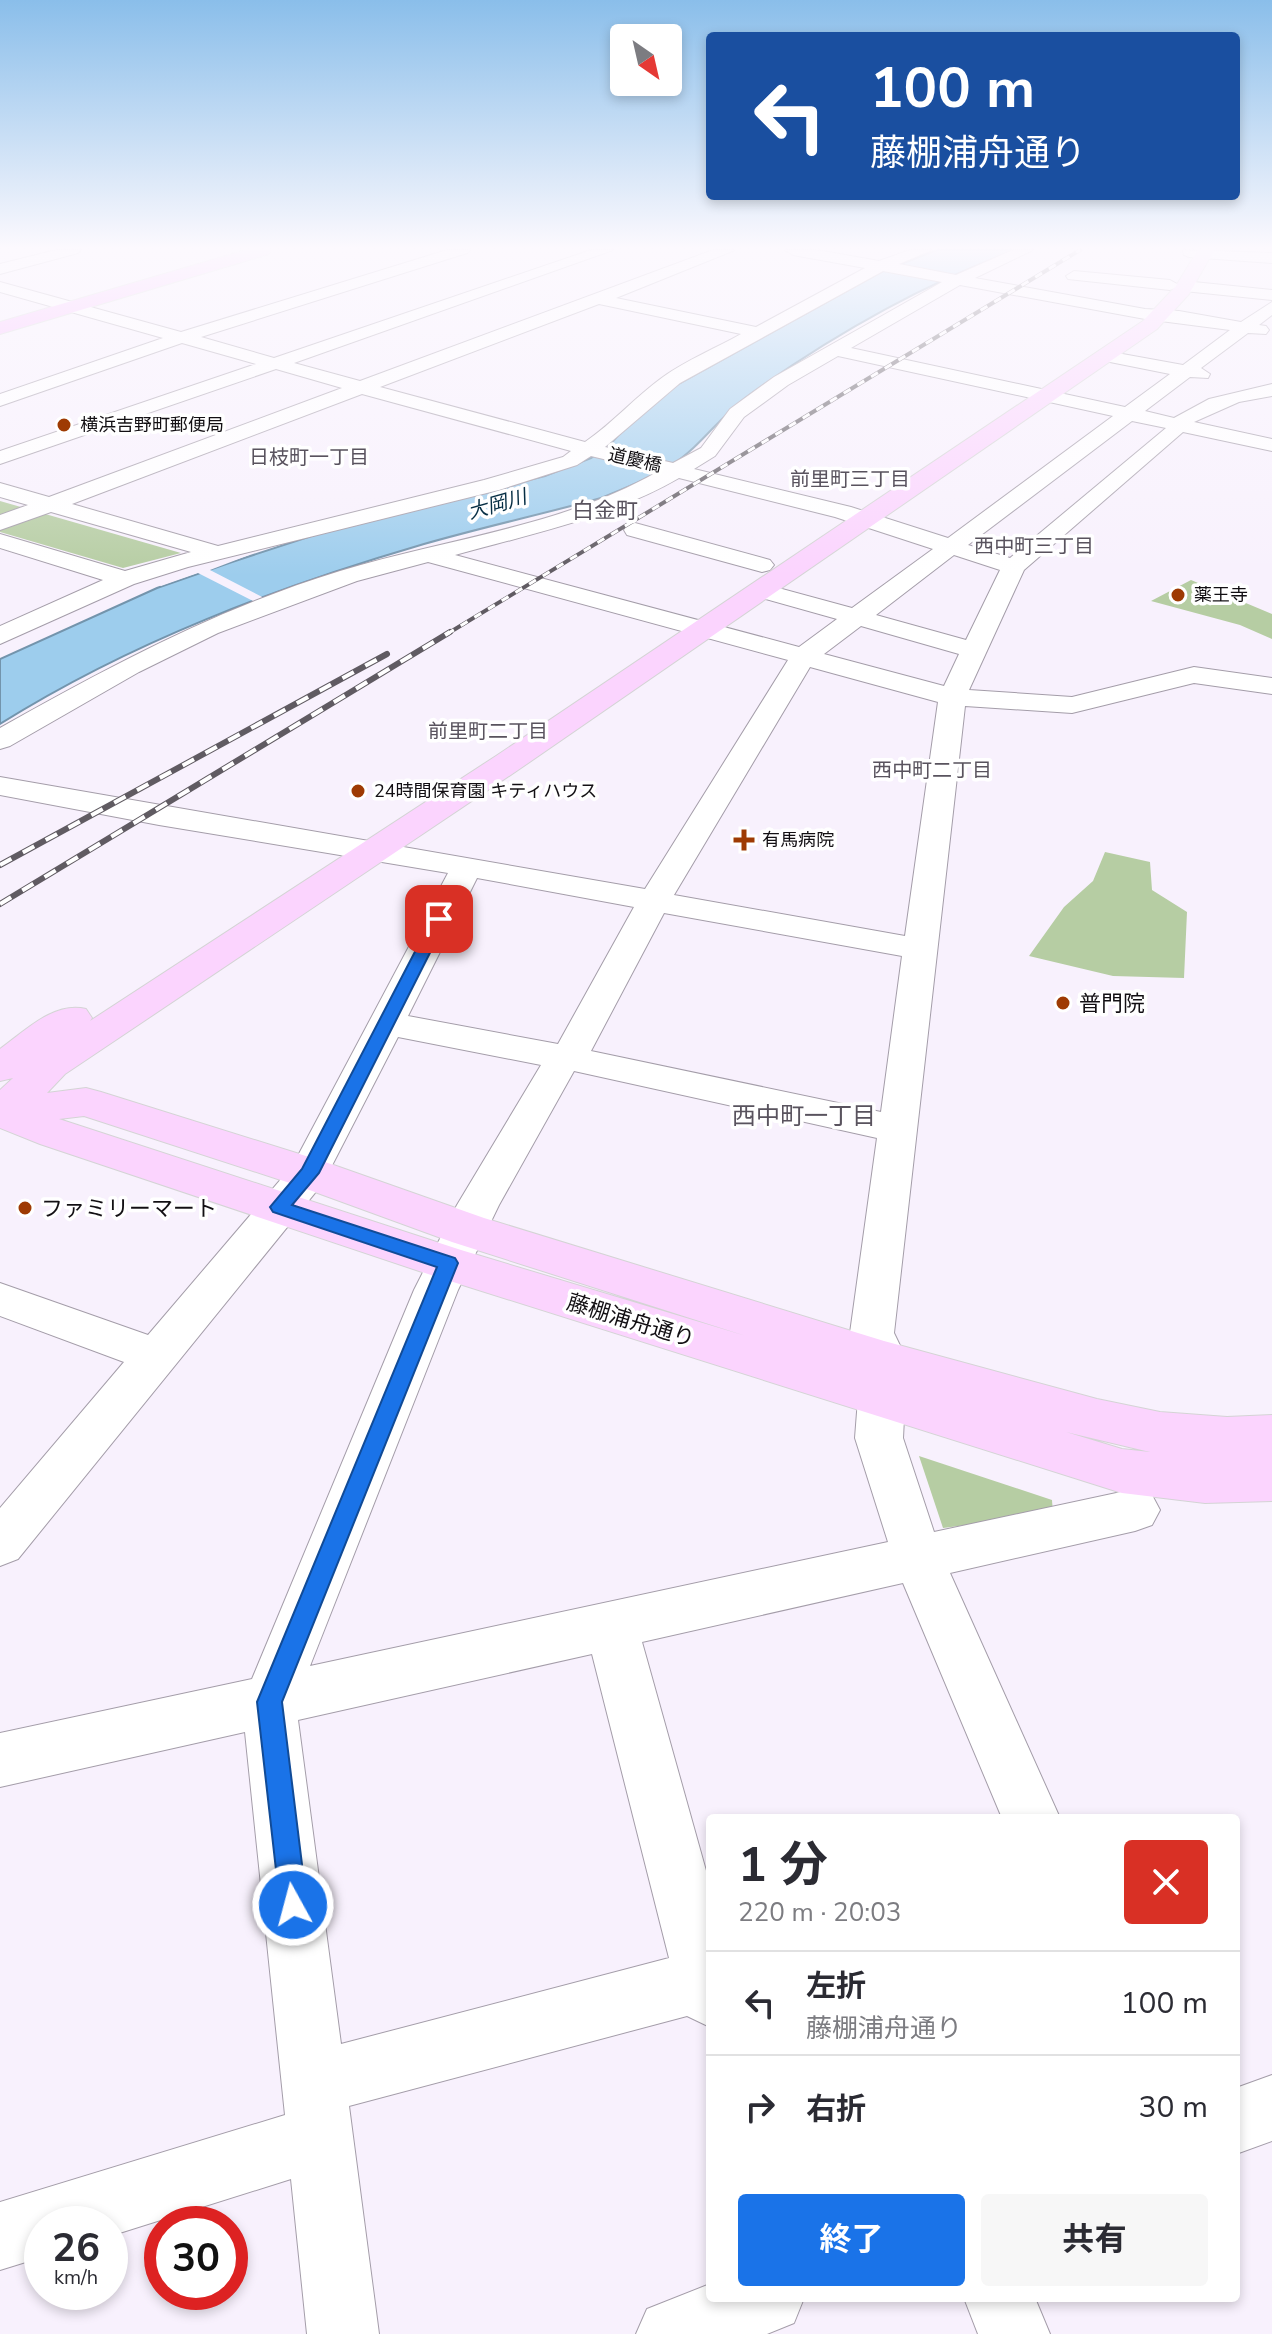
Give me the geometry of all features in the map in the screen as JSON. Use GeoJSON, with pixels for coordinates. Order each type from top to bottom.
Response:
{"type":"FeatureCollection","features":[{"type":"Feature","properties":{"kind":"main road"},"geometry":{"type":"LineString","coordinates":[[0,1068],[20,1051],[340,844],[689,625],[1035,395],[1084,359]]}},
{"type":"Feature","properties":{"kind":"main road"},"geometry":{"type":"LineString","coordinates":[[1035,395],[1101,359]]}},
{"type":"Feature","properties":{"kind":"main road"},"geometry":{"type":"LineString","coordinates":[[0,1113],[51,1065],[375,851],[689,625]]}},
{"type":"Feature","properties":{"kind":"main road","name":"藤棚浦舟通り"},"geometry":{"type":"LineString","coordinates":[[0,1113],[55,1134],[294,1190],[458,1247],[882,1378],[1122,1471],[1205,1481],[1272,1479]]}},
{"type":"Feature","properties":{"kind":"main road","name":"藤棚浦舟通り"},"geometry":{"type":"LineString","coordinates":[[882,1378],[1160,1433],[1227,1438],[1272,1436]]}},
{"type":"Feature","properties":{"kind":"street"},"geometry":{"type":"LineString","coordinates":[[0,400],[119,359]]}},
{"type":"Feature","properties":{"kind":"street","name":"道慶橋"},"geometry":{"type":"LineString","coordinates":[[256,359],[594,451],[854,516],[1014,567]]}},
{"type":"Feature","properties":{"kind":"street"},"geometry":{"type":"LineString","coordinates":[[0,458],[283,359]]}},
{"type":"Feature","properties":{"kind":"street"},"geometry":{"type":"LineString","coordinates":[[0,523],[439,359]]}},
{"type":"Feature","properties":{"kind":"street"},"geometry":{"type":"LineString","coordinates":[[0,636],[125,579],[215,552],[491,485],[570,461],[594,451],[673,379],[708,359]]}},
{"type":"Feature","properties":{"kind":"street"},"geometry":{"type":"LineString","coordinates":[[0,740],[130,666],[209,628],[348,576],[584,513],[639,492],[708,452],[737,413],[781,381],[819,359]]}},
{"type":"Feature","properties":{"kind":"street"},"geometry":{"type":"LineString","coordinates":[[875,359],[1126,415],[1165,437],[1272,445]]}},
{"type":"Feature","properties":{"kind":"street"},"geometry":{"type":"LineString","coordinates":[[1121,359],[1269,388]]}},
{"type":"Feature","properties":{"kind":"street"},"geometry":{"type":"LineString","coordinates":[[343,2334],[269,1702],[458,1247],[478,1205],[566,1058],[654,901],[803,657],[1202,359]]}},
{"type":"Feature","properties":{"kind":"street"},"geometry":{"type":"LineString","coordinates":[[1029,1814],[918,1558],[879,1438],[882,1378],[872,1333],[952,697],[1014,567],[1196,412],[1269,388]]}},
{"type":"Feature","properties":{"kind":"street"},"geometry":{"type":"LineString","coordinates":[[0,490],[215,552]]}},
{"type":"Feature","properties":{"kind":"street"},"geometry":{"type":"LineString","coordinates":[[635,530],[857,616],[974,650]]}},
{"type":"Feature","properties":{"kind":"street"},"geometry":{"type":"LineString","coordinates":[[0,541],[125,579]]}},
{"type":"Feature","properties":{"kind":"street"},"geometry":{"type":"LineString","coordinates":[[13,565],[40,553]]}},
{"type":"Feature","properties":{"kind":"street"},"geometry":{"type":"LineString","coordinates":[[425,554],[952,697],[1072,705],[1194,675],[1272,686]]}},
{"type":"Feature","properties":{"kind":"street"},"geometry":{"type":"LineString","coordinates":[[0,786],[920,949]]}},
{"type":"Feature","properties":{"kind":"street"},"geometry":{"type":"LineString","coordinates":[[0,1544],[294,1190],[467,867]]}},
{"type":"Feature","properties":{"kind":"street"},"geometry":{"type":"LineString","coordinates":[[385,1023],[898,1129]]}},
{"type":"Feature","properties":{"kind":"street"},"geometry":{"type":"LineString","coordinates":[[0,1299],[157,1356]]}},
{"type":"Feature","properties":{"kind":"street"},"geometry":{"type":"LineString","coordinates":[[0,1760],[1135,1510]]}},
{"type":"Feature","properties":{"kind":"street"},"geometry":{"type":"LineString","coordinates":[[611,1626],[706,1981]]}},
{"type":"Feature","properties":{"kind":"street"},"geometry":{"type":"LineString","coordinates":[[0,2236],[317,2110],[706,1989]]}},
{"type":"Feature","properties":{"kind":"street"},"geometry":{"type":"LineString","coordinates":[[1240,2120],[1272,2108]]}},
{"type":"Feature","properties":{"kind":"street"},"geometry":{"type":"LineString","coordinates":[[672,2334],[758,2302]]}},
{"type":"Feature","properties":{"kind":"street"},"geometry":{"type":"LineString","coordinates":[[1001,2302],[1014,2334]]}},
{"type":"Feature","properties":{"kind":"green space"},"geometry":{"type":"Polygon","coordinates":[[[0,501],[181,553],[123,568],[0,532],[0,501]]]}},
{"type":"Feature","properties":{"kind":"green space"},"geometry":{"type":"Polygon","coordinates":[[[1191,580],[1272,614],[1272,639],[1240,625],[1151,601],[1191,580]]]}},
{"type":"Feature","properties":{"kind":"green space"},"geometry":{"type":"Polygon","coordinates":[[[1105,852],[1150,862],[1152,890],[1187,912],[1184,978],[1113,976],[1029,956],[1064,907],[1093,881],[1105,852]]]}},
{"type":"Feature","properties":{"kind":"green space"},"geometry":{"type":"Polygon","coordinates":[[[919,1456],[1052,1500],[1053,1514],[943,1528],[919,1456]]]}},
{"type":"Feature","properties":{"kind":"water","name":"大岡川"},"geometry":{"type":"Polygon","coordinates":[[[724,359],[802,359],[739,403],[683,457],[647,478],[601,498],[424,544],[260,598],[101,667],[0,724],[0,659],[157,588],[232,562],[336,528],[545,476],[591,458],[609,446],[628,424],[673,387],[724,359]]]}},
{"type":"Feature","properties":{"kind":"pier"},"geometry":{"type":"Polygon","coordinates":[[[245,553],[249,555],[210,570],[266,599],[255,602],[198,573],[161,586],[157,584],[245,553]]]}},
{"type":"Feature","properties":{"kind":"railway"},"geometry":{"type":"LineString","coordinates":[[447,634],[900,359]]}},
{"type":"Feature","properties":{"kind":"railway"},"geometry":{"type":"LineString","coordinates":[[0,904],[450,632]]}},
{"type":"Feature","properties":{"kind":"railway"},"geometry":{"type":"LineString","coordinates":[[0,865],[387,654]]}},
{"type":"Feature","properties":{"kind":"place","name":"横浜吉野町郵便局"},"geometry":{"type":"Point","coordinates":[64,425]}},
{"type":"Feature","properties":{"kind":"place","name":"薬王寺"},"geometry":{"type":"Point","coordinates":[1178,595]}},
{"type":"Feature","properties":{"kind":"place","name":"24時間保育園 キティハウス"},"geometry":{"type":"Point","coordinates":[358,791]}},
{"type":"Feature","properties":{"kind":"place","name":"有馬病院"},"geometry":{"type":"Point","coordinates":[744,840]}},
{"type":"Feature","properties":{"kind":"place","name":"普門院"},"geometry":{"type":"Point","coordinates":[1063,1003]}},
{"type":"Feature","properties":{"kind":"place","name":"ファミリーマート"},"geometry":{"type":"Point","coordinates":[25,1208]}},
{"type":"Feature","properties":{"kind":"district","name":"日枝町一丁目"},"geometry":{"type":"Point","coordinates":[309,457]}},
{"type":"Feature","properties":{"kind":"district","name":"前里町三丁目"},"geometry":{"type":"Point","coordinates":[850,479]}},
{"type":"Feature","properties":{"kind":"district","name":"白金町"},"geometry":{"type":"Point","coordinates":[605,510]}},
{"type":"Feature","properties":{"kind":"district","name":"西中町三丁目"},"geometry":{"type":"Point","coordinates":[1034,546]}},
{"type":"Feature","properties":{"kind":"district","name":"前里町二丁目"},"geometry":{"type":"Point","coordinates":[488,731]}},
{"type":"Feature","properties":{"kind":"district","name":"西中町二丁目"},"geometry":{"type":"Point","coordinates":[932,770]}},
{"type":"Feature","properties":{"kind":"district","name":"西中町一丁目"},"geometry":{"type":"Point","coordinates":[804,1116]}},
{"type":"Feature","properties":{"kind":"route"},"geometry":{"type":"LineString","coordinates":[[293,1905],[269,1702],[448,1263],[279,1207],[309,1173],[439,919]]}}]}
